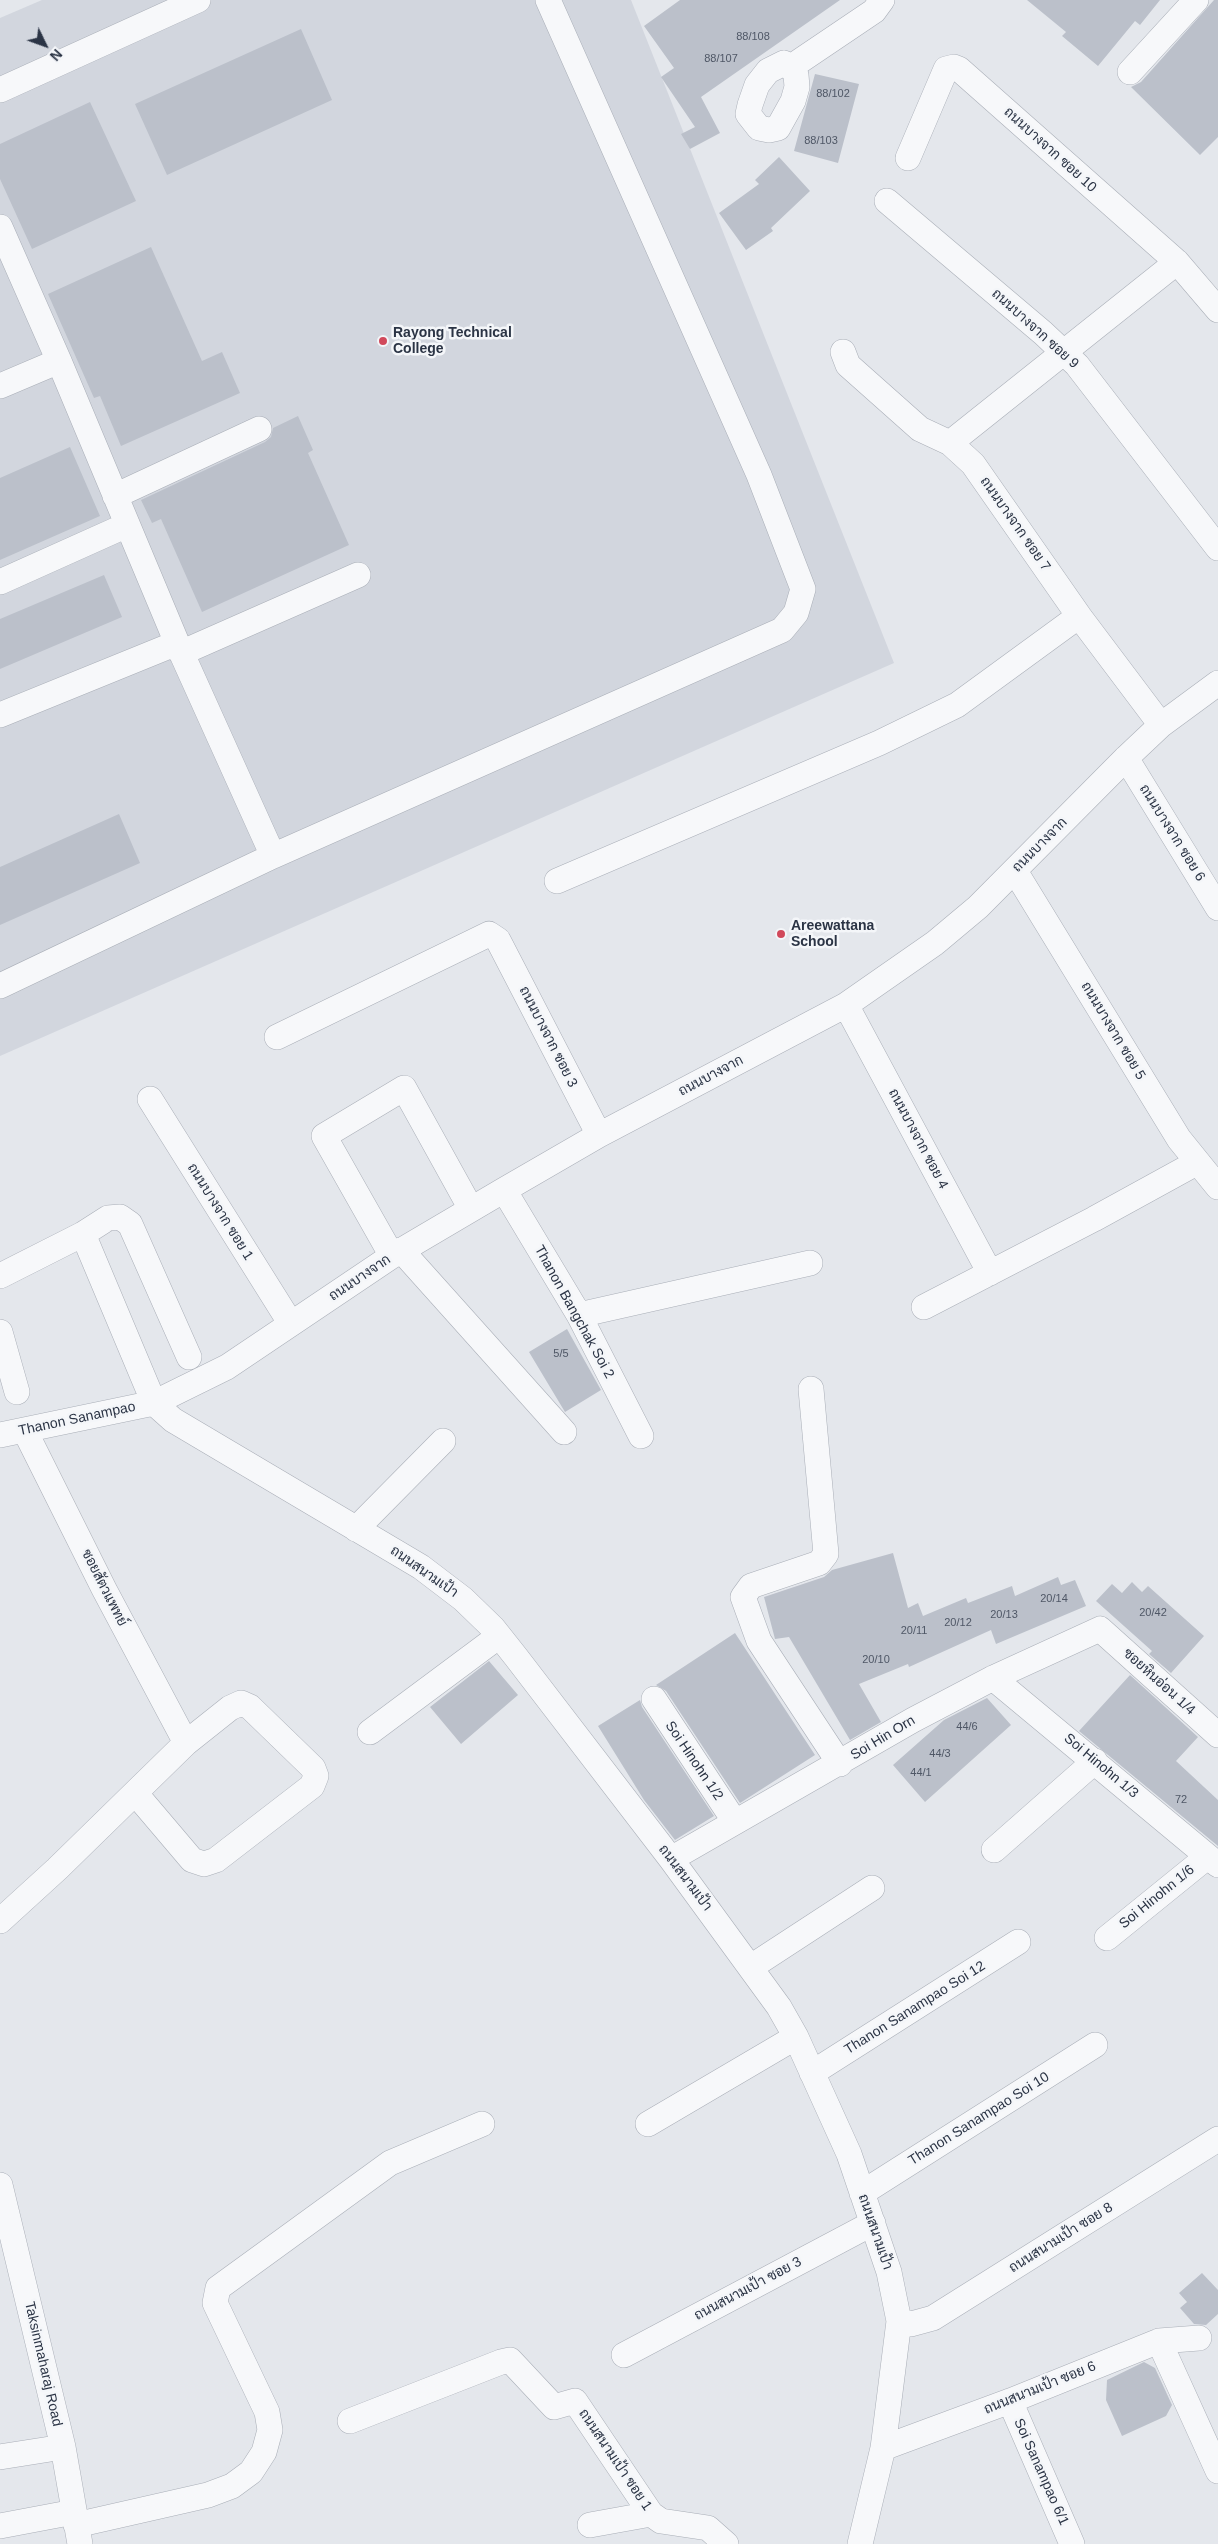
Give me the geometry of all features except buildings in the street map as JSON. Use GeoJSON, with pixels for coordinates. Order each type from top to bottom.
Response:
{"type":"FeatureCollection","features":[{"type":"Feature","properties":{"kind":"street"},"geometry":{"type":"LineString","coordinates":[[0,90],[198,0]]}},
{"type":"Feature","properties":{"kind":"street"},"geometry":{"type":"LineString","coordinates":[[0,986],[273,856],[782,630],[796,612],[802,589],[759,475],[548,0]]}},
{"type":"Feature","properties":{"kind":"street"},"geometry":{"type":"LineString","coordinates":[[791,67],[874,11],[882,0]]}},
{"type":"Feature","properties":{"kind":"street"},"geometry":{"type":"LineString","coordinates":[[1130,72],[1196,0]]}},
{"type":"Feature","properties":{"kind":"street","name":"ถนนบางจาก ซอย 10"},"geometry":{"type":"LineString","coordinates":[[908,158],[946,69],[954,66],[1177,262],[1218,310]]}},
{"type":"Feature","properties":{"kind":"street","name":"ถนนบางจาก ซอย 9"},"geometry":{"type":"LineString","coordinates":[[887,202],[1077,365],[1218,548]]}},
{"type":"Feature","properties":{"kind":"street"},"geometry":{"type":"LineString","coordinates":[[0,227],[59,361],[179,648],[273,856]]}},
{"type":"Feature","properties":{"kind":"street"},"geometry":{"type":"LineString","coordinates":[[950,443],[1177,262]]}},
{"type":"Feature","properties":{"kind":"street","name":"ถนนบางจาก ซอย 7"},"geometry":{"type":"LineString","coordinates":[[843,352],[848,365],[920,429],[950,443],[973,464],[1079,616],[1161,725]]}},
{"type":"Feature","properties":{"kind":"street"},"geometry":{"type":"LineString","coordinates":[[0,386],[59,361]]}},
{"type":"Feature","properties":{"kind":"street"},"geometry":{"type":"LineString","coordinates":[[115,496],[259,430]]}},
{"type":"Feature","properties":{"kind":"street"},"geometry":{"type":"LineString","coordinates":[[0,582],[127,525]]}},
{"type":"Feature","properties":{"kind":"street"},"geometry":{"type":"LineString","coordinates":[[0,715],[179,648],[358,575]]}},
{"type":"Feature","properties":{"kind":"street"},"geometry":{"type":"LineString","coordinates":[[557,881],[879,743],[957,705],[1079,616]]}},
{"type":"Feature","properties":{"kind":"street","name":"ถนนบางจาก"},"geometry":{"type":"LineString","coordinates":[[154,1403],[227,1367],[397,1253],[599,1135],[846,1005],[934,943],[978,907],[1161,725],[1218,683]]}},
{"type":"Feature","properties":{"kind":"street","name":"ถนนบางจาก ซอย 6"},"geometry":{"type":"LineString","coordinates":[[1126,758],[1218,908]]}},
{"type":"Feature","properties":{"kind":"street","name":"ถนนบางจาก ซอย 5"},"geometry":{"type":"LineString","coordinates":[[1015,871],[1179,1139],[1196,1163],[1218,1187]]}},
{"type":"Feature","properties":{"kind":"street","name":"ถนนบางจาก ซอย 3"},"geometry":{"type":"LineString","coordinates":[[277,1037],[474,939],[489,934],[498,940],[599,1135]]}},
{"type":"Feature","properties":{"kind":"street","name":"ถนนบางจาก ซอย 4"},"geometry":{"type":"LineString","coordinates":[[846,1005],[990,1273]]}},
{"type":"Feature","properties":{"kind":"street"},"geometry":{"type":"LineString","coordinates":[[471,1209],[404,1088],[324,1136],[397,1253],[564,1432]]}},
{"type":"Feature","properties":{"kind":"street","name":"ถนนบางจาก ซอย 1"},"geometry":{"type":"LineString","coordinates":[[150,1099],[291,1324]]}},
{"type":"Feature","properties":{"kind":"street"},"geometry":{"type":"LineString","coordinates":[[924,1307],[1196,1163]]}},
{"type":"Feature","properties":{"kind":"street","name":"Thanon Bangchak Soi 2"},"geometry":{"type":"LineString","coordinates":[[504,1190],[579,1315],[641,1436]]}},
{"type":"Feature","properties":{"kind":"street"},"geometry":{"type":"LineString","coordinates":[[0,1276],[83,1234],[108,1218],[120,1217],[130,1224],[189,1357]]}},
{"type":"Feature","properties":{"kind":"street"},"geometry":{"type":"LineString","coordinates":[[83,1234],[154,1403]]}},
{"type":"Feature","properties":{"kind":"street"},"geometry":{"type":"LineString","coordinates":[[579,1315],[810,1263]]}},
{"type":"Feature","properties":{"kind":"street"},"geometry":{"type":"LineString","coordinates":[[0,1332],[17,1392]]}},
{"type":"Feature","properties":{"kind":"street"},"geometry":{"type":"LineString","coordinates":[[811,1389],[826,1554],[819,1563],[751,1586],[743,1597],[759,1640],[840,1764]]}},
{"type":"Feature","properties":{"kind":"street","name":"Thanon Sanampao"},"geometry":{"type":"LineString","coordinates":[[0,1435],[154,1403]]}},
{"type":"Feature","properties":{"kind":"street","name":"ถนนสนามเป้า"},"geometry":{"type":"LineString","coordinates":[[154,1403],[173,1420],[422,1567],[463,1599],[499,1636],[671,1859],[779,2007],[796,2037],[849,2154],[889,2272],[899,2321],[883,2448],[860,2544]]}},
{"type":"Feature","properties":{"kind":"street","name":"ซอยสัตวแพทย์"},"geometry":{"type":"LineString","coordinates":[[26,1431],[104,1589],[186,1744]]}},
{"type":"Feature","properties":{"kind":"street"},"geometry":{"type":"LineString","coordinates":[[356,1529],[443,1441]]}},
{"type":"Feature","properties":{"kind":"street","name":"Soi Hin Orn"},"geometry":{"type":"LineString","coordinates":[[671,1859],[840,1764],[913,1720],[1073,1639],[1100,1629]]}},
{"type":"Feature","properties":{"kind":"street","name":"ซอยหินอ่อน 1/4"},"geometry":{"type":"LineString","coordinates":[[1100,1629],[1218,1735]]}},
{"type":"Feature","properties":{"kind":"street"},"geometry":{"type":"LineString","coordinates":[[370,1732],[499,1636]]}},
{"type":"Feature","properties":{"kind":"street","name":"Soi Hinohn 1/3"},"geometry":{"type":"LineString","coordinates":[[994,1678],[1213,1861]]}},
{"type":"Feature","properties":{"kind":"street","name":"Soi Hinohn 1/2"},"geometry":{"type":"LineString","coordinates":[[654,1699],[735,1822]]}},
{"type":"Feature","properties":{"kind":"street"},"geometry":{"type":"LineString","coordinates":[[0,1921],[136,1794],[186,1744],[230,1708],[241,1703],[257,1713],[313,1768],[316,1776],[312,1786],[216,1860],[204,1864],[192,1860],[136,1794]]}},
{"type":"Feature","properties":{"kind":"street"},"geometry":{"type":"LineString","coordinates":[[994,1850],[1095,1761]]}},
{"type":"Feature","properties":{"kind":"street","name":"Soi Hinohn 1/6"},"geometry":{"type":"LineString","coordinates":[[1107,1938],[1213,1861]]}},
{"type":"Feature","properties":{"kind":"street"},"geometry":{"type":"LineString","coordinates":[[751,1967],[872,1888]]}},
{"type":"Feature","properties":{"kind":"street","name":"Thanon Sanampao Soi 12"},"geometry":{"type":"LineString","coordinates":[[812,2073],[1018,1942]]}},
{"type":"Feature","properties":{"kind":"street"},"geometry":{"type":"LineString","coordinates":[[648,2124],[796,2037]]}},
{"type":"Feature","properties":{"kind":"street","name":"Thanon Sanampao Soi 10"},"geometry":{"type":"LineString","coordinates":[[862,2193],[1095,2045]]}},
{"type":"Feature","properties":{"kind":"street"},"geometry":{"type":"LineString","coordinates":[[0,2526],[77,2527],[208,2495],[232,2486],[251,2472],[264,2452],[270,2430],[266,2412],[215,2303],[218,2288],[390,2163],[482,2124]]}},
{"type":"Feature","properties":{"kind":"street","name":"ถนนสนามเป้า ซอย 8"},"geometry":{"type":"LineString","coordinates":[[899,2321],[911,2324],[933,2318],[1218,2139]]}},
{"type":"Feature","properties":{"kind":"street","name":"Taksinmaharaj Road"},"geometry":{"type":"LineString","coordinates":[[0,2185],[63,2447],[77,2527]]}},
{"type":"Feature","properties":{"kind":"street","name":"ถนนสนามเป้า ซอย 3"},"geometry":{"type":"LineString","coordinates":[[624,2355],[873,2224]]}},
{"type":"Feature","properties":{"kind":"street","name":"ถนนสนามเป้า ซอย 6"},"geometry":{"type":"LineString","coordinates":[[883,2448],[1010,2401],[1159,2340],[1198,2338]]}},
{"type":"Feature","properties":{"kind":"street"},"geometry":{"type":"LineString","coordinates":[[1159,2340],[1218,2471]]}},
{"type":"Feature","properties":{"kind":"street","name":"ถนนสนามเป้า ซอย 1"},"geometry":{"type":"LineString","coordinates":[[350,2421],[510,2360],[554,2407],[575,2401],[651,2514],[661,2521],[708,2528],[726,2544]]}},
{"type":"Feature","properties":{"kind":"street","name":"Soi Sanampao 6/1"},"geometry":{"type":"LineString","coordinates":[[1010,2401],[1072,2544]]}},
{"type":"Feature","properties":{"kind":"street"},"geometry":{"type":"LineString","coordinates":[[0,2457],[63,2447]]}},
{"type":"Feature","properties":{"kind":"street"},"geometry":{"type":"LineString","coordinates":[[590,2525],[651,2514]]}},
{"type":"Feature","properties":{"kind":"shaded area","name":"Rayong Technical College"},"geometry":{"type":"Polygon","coordinates":[[[42,0],[631,0],[894,663],[0,1056],[0,18],[42,0]]]}},
{"type":"Feature","properties":{"kind":"place","name":"Rayong Technical College"},"geometry":{"type":"Point","coordinates":[383,341]}},
{"type":"Feature","properties":{"kind":"place","name":"Areewattana School"},"geometry":{"type":"Point","coordinates":[781,934]}}]}
